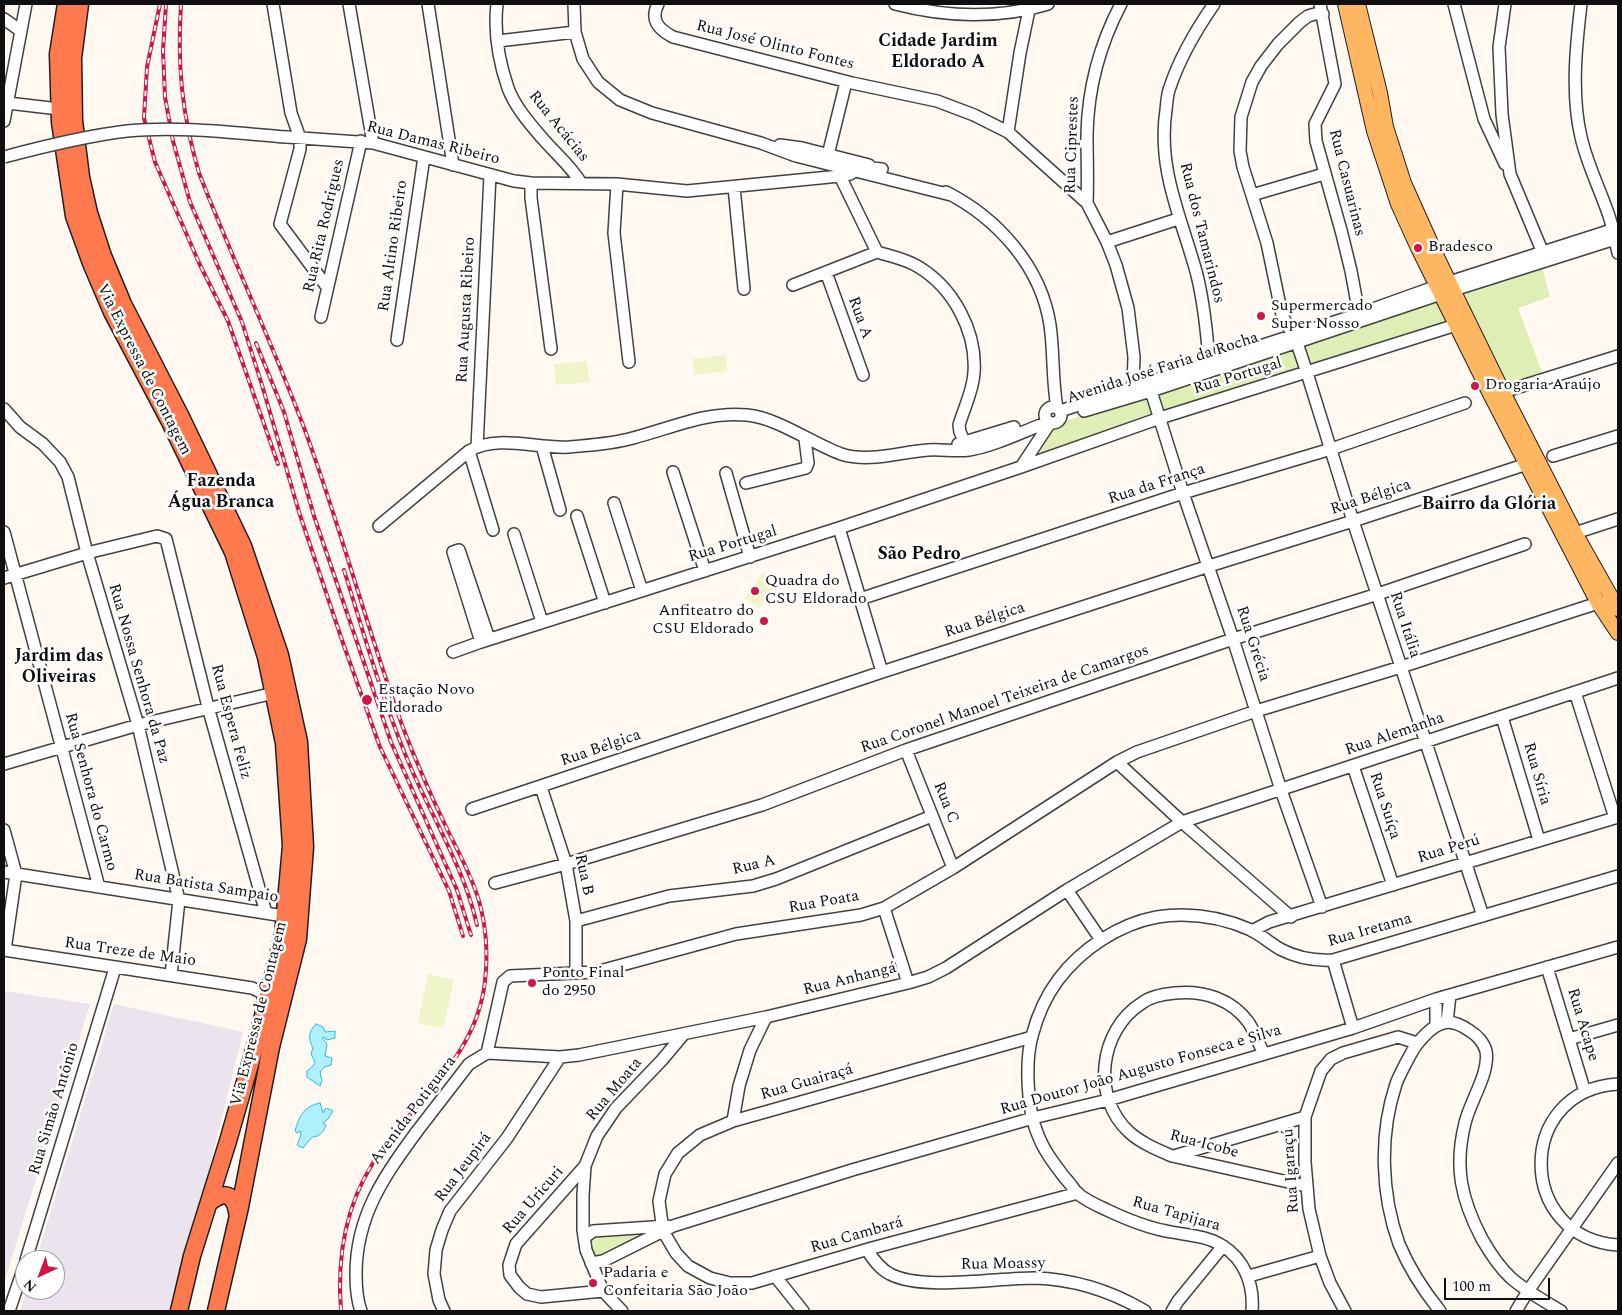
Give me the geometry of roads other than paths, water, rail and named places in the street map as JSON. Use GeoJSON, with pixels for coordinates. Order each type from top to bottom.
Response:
{"type":"FeatureCollection","features":[{"type":"Feature","properties":{"kind":"highway","name":"Via Expressa de Contagem"},"geometry":{"type":"LineString","coordinates":[[66,4],[58,54],[59,108],[74,216],[112,312],[170,422],[233,552],[266,657],[284,744],[291,846],[283,935],[228,1141],[192,1256],[179,1311]]}},
{"type":"Feature","properties":{"kind":"highway","name":"Via Expressa de Contagem"},"geometry":{"type":"LineString","coordinates":[[80,4],[73,58],[74,121],[81,177],[89,213],[103,256],[123,304],[181,417],[243,546],[280,655],[298,742],[305,847],[298,938],[271,1047],[238,1217],[216,1311]]}},
{"type":"Feature","properties":{"kind":"highway"},"geometry":{"type":"LineString","coordinates":[[209,1203],[224,1194],[236,1202],[238,1217]]}},
{"type":"Feature","properties":{"kind":"main road"},"geometry":{"type":"LineString","coordinates":[[1345,4],[1374,131],[1398,204],[1503,392],[1575,533],[1617,604]]}},
{"type":"Feature","properties":{"kind":"main road"},"geometry":{"type":"LineString","coordinates":[[1358,4],[1380,93],[1386,127],[1404,183],[1445,288],[1456,325],[1598,604],[1618,633]]}},
{"type":"Feature","properties":{"kind":"street"},"geometry":{"type":"LineString","coordinates":[[4,121],[26,4]]}},
{"type":"Feature","properties":{"kind":"street"},"geometry":{"type":"LineString","coordinates":[[274,4],[291,112],[300,138],[300,149],[280,224],[327,288]]}},
{"type":"Feature","properties":{"kind":"street"},"geometry":{"type":"LineString","coordinates":[[349,4],[373,143]]}},
{"type":"Feature","properties":{"kind":"street"},"geometry":{"type":"LineString","coordinates":[[428,4],[453,165]]}},
{"type":"Feature","properties":{"kind":"street","name":"Rua Acácias"},"geometry":{"type":"LineString","coordinates":[[497,4],[495,17],[498,41],[509,88],[516,103],[530,124],[575,172],[581,183]]}},
{"type":"Feature","properties":{"kind":"street","name":"Avenida José Faria da Rocha"},"geometry":{"type":"LineString","coordinates":[[574,4],[575,32],[583,59],[598,82],[620,100],[652,113],[761,143],[796,156],[951,195]]}},
{"type":"Feature","properties":{"kind":"street","name":"Rua José Olinto Fontes"},"geometry":{"type":"LineString","coordinates":[[658,4],[655,10],[654,21],[662,31],[673,37],[846,82],[937,101],[974,116],[1008,132],[1087,203]]}},
{"type":"Feature","properties":{"kind":"street"},"geometry":{"type":"LineString","coordinates":[[895,4],[931,12],[977,15],[1029,10],[1048,4]]}},
{"type":"Feature","properties":{"kind":"street","name":"Rua Ciprestes"},"geometry":{"type":"LineString","coordinates":[[1087,203],[1089,171],[1087,133],[1091,90],[1102,44],[1121,4]]}},
{"type":"Feature","properties":{"kind":"street","name":"Rua dos Tamarindos"},"geometry":{"type":"LineString","coordinates":[[1209,362],[1205,318],[1196,275],[1178,219],[1167,174],[1163,129],[1169,89],[1184,51],[1214,4]]}},
{"type":"Feature","properties":{"kind":"street"},"geometry":{"type":"LineString","coordinates":[[1454,4],[1484,119],[1510,174],[1543,254]]}},
{"type":"Feature","properties":{"kind":"street"},"geometry":{"type":"LineString","coordinates":[[1505,4],[1499,48],[1502,114],[1510,174]]}},
{"type":"Feature","properties":{"kind":"street"},"geometry":{"type":"LineString","coordinates":[[1581,4],[1576,50],[1577,112],[1581,136],[1616,234],[1618,253]]}},
{"type":"Feature","properties":{"kind":"street","name":"Rua Casuarinas"},"geometry":{"type":"LineString","coordinates":[[1322,9],[1335,84],[1315,124],[1316,141],[1352,271],[1359,314]]}},
{"type":"Feature","properties":{"kind":"street","name":"Rua Itália"},"geometry":{"type":"LineString","coordinates":[[1322,9],[1300,22],[1268,56],[1252,82],[1242,117],[1240,133],[1242,167],[1267,243],[1282,315],[1294,339],[1307,373],[1353,522],[1483,916]]}},
{"type":"Feature","properties":{"kind":"street"},"geometry":{"type":"LineString","coordinates":[[1008,132],[1029,10]]}},
{"type":"Feature","properties":{"kind":"street"},"geometry":{"type":"LineString","coordinates":[[4,19],[22,31]]}},
{"type":"Feature","properties":{"kind":"street"},"geometry":{"type":"LineString","coordinates":[[498,41],[575,32]]}},
{"type":"Feature","properties":{"kind":"street"},"geometry":{"type":"LineString","coordinates":[[796,156],[825,158],[828,155],[846,82]]}},
{"type":"Feature","properties":{"kind":"street"},"geometry":{"type":"LineString","coordinates":[[8,103],[59,108]]}},
{"type":"Feature","properties":{"kind":"street"},"geometry":{"type":"LineString","coordinates":[[1484,119],[1502,114]]}},
{"type":"Feature","properties":{"kind":"street","name":"Rua Damas Ribeiro"},"geometry":{"type":"LineString","coordinates":[[4,157],[69,140],[129,131],[209,131],[373,143],[490,175],[531,183],[617,184],[687,191],[840,176],[855,171]]}},
{"type":"Feature","properties":{"kind":"street","name":"Rua Rita Rodrigues"},"geometry":{"type":"LineString","coordinates":[[321,317],[361,142]]}},
{"type":"Feature","properties":{"kind":"street","name":"Avenida José Faria da Rocha"},"geometry":{"type":"LineString","coordinates":[[761,143],[802,148],[911,177],[951,195],[972,207],[995,226],[1011,241],[1032,274],[1050,322],[1053,346],[1053,416]]}},
{"type":"Feature","properties":{"kind":"street","name":"Rua Altino Ribeiro"},"geometry":{"type":"LineString","coordinates":[[397,340],[424,157]]}},
{"type":"Feature","properties":{"kind":"street"},"geometry":{"type":"LineString","coordinates":[[855,171],[862,167],[882,169]]}},
{"type":"Feature","properties":{"kind":"street"},"geometry":{"type":"LineString","coordinates":[[1252,195],[1324,174]]}},
{"type":"Feature","properties":{"kind":"street","name":"Rua Augusta Ribeiro"},"geometry":{"type":"LineString","coordinates":[[490,175],[473,449],[493,530]]}},
{"type":"Feature","properties":{"kind":"street"},"geometry":{"type":"LineString","coordinates":[[840,176],[877,252]]}},
{"type":"Feature","properties":{"kind":"street"},"geometry":{"type":"LineString","coordinates":[[531,183],[531,198],[552,350]]}},
{"type":"Feature","properties":{"kind":"street"},"geometry":{"type":"LineString","coordinates":[[617,184],[614,233],[629,362]]}},
{"type":"Feature","properties":{"kind":"street"},"geometry":{"type":"LineString","coordinates":[[734,187],[744,289]]}},
{"type":"Feature","properties":{"kind":"street"},"geometry":{"type":"LineString","coordinates":[[1087,203],[1107,242],[1116,265],[1128,308],[1134,358],[1133,387]]}},
{"type":"Feature","properties":{"kind":"street"},"geometry":{"type":"LineString","coordinates":[[1107,242],[1178,219]]}},
{"type":"Feature","properties":{"kind":"street","name":"Avenida José Faria da Rocha"},"geometry":{"type":"LineString","coordinates":[[1053,416],[1150,391],[1359,314],[1616,234]]}},
{"type":"Feature","properties":{"kind":"street","name":"Avenida José Faria da Rocha"},"geometry":{"type":"LineString","coordinates":[[1053,416],[1209,362],[1294,339],[1543,254],[1616,234]]}},
{"type":"Feature","properties":{"kind":"street"},"geometry":{"type":"LineString","coordinates":[[793,284],[877,252],[916,265],[933,278],[948,292],[961,312],[974,353],[974,375],[970,394],[959,425],[966,445]]}},
{"type":"Feature","properties":{"kind":"street","name":"Rua A"},"geometry":{"type":"LineString","coordinates":[[826,272],[863,375]]}},
{"type":"Feature","properties":{"kind":"street","name":"Rua Portugal"},"geometry":{"type":"LineString","coordinates":[[453,652],[485,640],[839,528],[1026,466],[1160,418],[1456,325]]}},
{"type":"Feature","properties":{"kind":"street"},"geometry":{"type":"LineString","coordinates":[[1503,392],[1618,356]]}},
{"type":"Feature","properties":{"kind":"street","name":"Rua Grécia"},"geometry":{"type":"LineString","coordinates":[[1150,391],[1281,790],[1322,907]]}},
{"type":"Feature","properties":{"kind":"street","name":"Rua da França"},"geometry":{"type":"LineString","coordinates":[[860,599],[1183,493],[1331,449],[1464,402]]}},
{"type":"Feature","properties":{"kind":"street","name":"Rua Nossa Senhora da Paz"},"geometry":{"type":"LineString","coordinates":[[4,409],[20,427],[43,444],[60,462],[68,477],[87,553],[138,725],[179,900],[171,975]]}},
{"type":"Feature","properties":{"kind":"street"},"geometry":{"type":"LineString","coordinates":[[379,526],[473,449],[518,444],[564,447],[614,443],[692,419],[720,415],[748,415],[773,422],[805,439],[842,454],[859,458],[947,449],[966,445],[1053,416]]}},
{"type":"Feature","properties":{"kind":"street"},"geometry":{"type":"LineString","coordinates":[[1026,466],[1053,416]]}},
{"type":"Feature","properties":{"kind":"street"},"geometry":{"type":"LineString","coordinates":[[1553,456],[1618,436]]}},
{"type":"Feature","properties":{"kind":"street"},"geometry":{"type":"LineString","coordinates":[[746,483],[806,468],[808,463],[805,439]]}},
{"type":"Feature","properties":{"kind":"street"},"geometry":{"type":"LineString","coordinates":[[542,446],[560,510]]}},
{"type":"Feature","properties":{"kind":"street","name":"Rua Bélgica"},"geometry":{"type":"LineString","coordinates":[[472,809],[882,672],[1208,566],[1353,522],[1527,464]]}},
{"type":"Feature","properties":{"kind":"street"},"geometry":{"type":"LineString","coordinates":[[673,472],[705,571]]}},
{"type":"Feature","properties":{"kind":"street"},"geometry":{"type":"LineString","coordinates":[[726,473],[750,557]]}},
{"type":"Feature","properties":{"kind":"street"},"geometry":{"type":"LineString","coordinates":[[614,503],[642,591]]}},
{"type":"Feature","properties":{"kind":"street"},"geometry":{"type":"LineString","coordinates":[[577,516],[605,602]]}},
{"type":"Feature","properties":{"kind":"street"},"geometry":{"type":"LineString","coordinates":[[1575,533],[1618,519]]}},
{"type":"Feature","properties":{"kind":"street"},"geometry":{"type":"LineString","coordinates":[[839,528],[882,672]]}},
{"type":"Feature","properties":{"kind":"street","name":"Rua Senhora do Carmo"},"geometry":{"type":"LineString","coordinates":[[4,532],[9,576],[61,748],[99,887]]}},
{"type":"Feature","properties":{"kind":"street"},"geometry":{"type":"LineString","coordinates":[[514,534],[542,622]]}},
{"type":"Feature","properties":{"kind":"street","name":"Rua Espera Feliz"},"geometry":{"type":"LineString","coordinates":[[87,553],[157,536],[166,539],[208,708],[266,913]]}},
{"type":"Feature","properties":{"kind":"street","name":"Rua Coronel Manoel Teixeira de Camargos"},"geometry":{"type":"LineString","coordinates":[[495,883],[566,864],[762,805],[906,750],[1233,639],[1378,594],[1525,544]]}},
{"type":"Feature","properties":{"kind":"street"},"geometry":{"type":"LineString","coordinates":[[459,550],[485,640],[453,552],[459,550]]}},
{"type":"Feature","properties":{"kind":"street"},"geometry":{"type":"LineString","coordinates":[[9,576],[87,553]]}},
{"type":"Feature","properties":{"kind":"street"},"geometry":{"type":"LineString","coordinates":[[1598,604],[1603,598],[1605,586]]}},
{"type":"Feature","properties":{"kind":"street","name":"Rua Poata"},"geometry":{"type":"LineString","coordinates":[[486,1053],[503,982],[510,976],[596,972],[736,934],[861,915],[884,908],[953,868],[1117,762],[1137,752],[1256,712],[1598,604],[1617,604]]}},
{"type":"Feature","properties":{"kind":"street","name":"Rua Alemanha"},"geometry":{"type":"LineString","coordinates":[[1182,822],[1618,678]]}},
{"type":"Feature","properties":{"kind":"street"},"geometry":{"type":"LineString","coordinates":[[1575,692],[1616,818]]}},
{"type":"Feature","properties":{"kind":"street"},"geometry":{"type":"LineString","coordinates":[[4,764],[138,725],[274,693]]}},
{"type":"Feature","properties":{"kind":"street","name":"Rua Síria"},"geometry":{"type":"LineString","coordinates":[[1502,717],[1539,840]]}},
{"type":"Feature","properties":{"kind":"street","name":"Rua C"},"geometry":{"type":"LineString","coordinates":[[906,750],[953,868]]}},
{"type":"Feature","properties":{"kind":"street"},"geometry":{"type":"LineString","coordinates":[[1117,762],[1182,822],[1291,917]]}},
{"type":"Feature","properties":{"kind":"street","name":"Rua Suíça"},"geometry":{"type":"LineString","coordinates":[[1354,766],[1393,885]]}},
{"type":"Feature","properties":{"kind":"street","name":"Rua B"},"geometry":{"type":"LineString","coordinates":[[541,787],[566,864],[576,921],[576,973]]}},
{"type":"Feature","properties":{"kind":"street","name":"Rua A"},"geometry":{"type":"LineString","coordinates":[[576,921],[669,896],[752,886],[776,879],[932,816]]}},
{"type":"Feature","properties":{"kind":"street","name":"Rua Perú"},"geometry":{"type":"LineString","coordinates":[[1256,934],[1269,922],[1291,917],[1466,862],[1616,818]]}},
{"type":"Feature","properties":{"kind":"street","name":"Rua Anhangá"},"geometry":{"type":"LineString","coordinates":[[486,1053],[560,1057],[580,1056],[766,1017],[908,983],[946,968],[1067,890],[1182,822]]}},
{"type":"Feature","properties":{"kind":"street"},"geometry":{"type":"LineString","coordinates":[[4,830],[16,874],[4,950]]}},
{"type":"Feature","properties":{"kind":"street","name":"Rua Batista Sampaio"},"geometry":{"type":"LineString","coordinates":[[4,872],[284,916]]}},
{"type":"Feature","properties":{"kind":"street","name":"Rua Iretama"},"geometry":{"type":"LineString","coordinates":[[1033,1118],[1028,1068],[1032,1037],[1045,1001],[1053,986],[1070,964],[1101,940],[1129,926],[1154,918],[1181,914],[1207,916],[1256,934],[1291,954],[1320,961],[1332,960],[1618,876]]}},
{"type":"Feature","properties":{"kind":"street"},"geometry":{"type":"LineString","coordinates":[[1067,890],[1101,940]]}},
{"type":"Feature","properties":{"kind":"street"},"geometry":{"type":"LineString","coordinates":[[884,908],[908,983]]}},
{"type":"Feature","properties":{"kind":"street","name":"Rua Doutor João Augusto Fonseca e Silva"},"geometry":{"type":"LineString","coordinates":[[591,1263],[603,1261],[666,1228],[852,1170],[1033,1118],[1108,1100],[1354,1028],[1436,999],[1618,947]]}},
{"type":"Feature","properties":{"kind":"street","name":"Rua Treze de Maio"},"geometry":{"type":"LineString","coordinates":[[4,950],[252,988]]}},
{"type":"Feature","properties":{"kind":"street"},"geometry":{"type":"LineString","coordinates":[[1332,960],[1354,1028]]}},
{"type":"Feature","properties":{"kind":"street","name":"Rua Acape"},"geometry":{"type":"LineString","coordinates":[[1547,967],[1585,1092]]}},
{"type":"Feature","properties":{"kind":"street","name":"Rua Simão Antônio"},"geometry":{"type":"LineString","coordinates":[[29,1250],[114,968]]}},
{"type":"Feature","properties":{"kind":"street"},"geometry":{"type":"LineString","coordinates":[[252,988],[264,982],[273,972]]}},
{"type":"Feature","properties":{"kind":"street"},"geometry":{"type":"LineString","coordinates":[[252,988],[261,992],[266,1003]]}},
{"type":"Feature","properties":{"kind":"street","name":"Rua Icobe"},"geometry":{"type":"LineString","coordinates":[[1264,1054],[1249,1023],[1242,1014],[1225,1002],[1194,992],[1162,995],[1142,1002],[1126,1017],[1113,1036],[1104,1066],[1108,1100],[1115,1116],[1129,1133],[1172,1156],[1306,1186]]}},
{"type":"Feature","properties":{"kind":"street"},"geometry":{"type":"LineString","coordinates":[[1440,1311],[1412,1270],[1399,1244],[1386,1193],[1384,1159],[1386,1132],[1396,1084],[1417,1043],[1442,1023],[1450,995]]}},
{"type":"Feature","properties":{"kind":"street"},"geometry":{"type":"LineString","coordinates":[[1436,999],[1442,1023]]}},
{"type":"Feature","properties":{"kind":"street"},"geometry":{"type":"LineString","coordinates":[[733,1121],[739,1086],[750,1050],[766,1017]]}},
{"type":"Feature","properties":{"kind":"street"},"geometry":{"type":"LineString","coordinates":[[1442,1023],[1459,1023],[1476,1035],[1486,1050],[1486,1067],[1471,1101],[1464,1123],[1460,1166],[1461,1185],[1466,1206],[1481,1238],[1496,1262],[1510,1277],[1528,1291],[1561,1311]]}},
{"type":"Feature","properties":{"kind":"street"},"geometry":{"type":"LineString","coordinates":[[1569,1039],[1618,1025]]}},
{"type":"Feature","properties":{"kind":"street","name":"Rua Moata"},"geometry":{"type":"LineString","coordinates":[[622,1311],[603,1291],[591,1263],[584,1238],[583,1195],[585,1166],[597,1136],[616,1108],[683,1035]]}},
{"type":"Feature","properties":{"kind":"street","name":"Rua Guairaçá"},"geometry":{"type":"LineString","coordinates":[[666,1228],[660,1209],[660,1194],[666,1174],[678,1153],[700,1135],[733,1121],[1032,1037]]}},
{"type":"Feature","properties":{"kind":"street","name":"Rua Igaraçú"},"geometry":{"type":"LineString","coordinates":[[1345,1311],[1330,1283],[1320,1256],[1309,1209],[1306,1186],[1305,1117],[1322,1071],[1331,1060],[1343,1053],[1398,1037],[1417,1043]]}},
{"type":"Feature","properties":{"kind":"street","name":"Avenida Potiguara"},"geometry":{"type":"LineString","coordinates":[[361,1311],[356,1282],[356,1260],[361,1230],[374,1197],[388,1170],[469,1064],[486,1053]]}},
{"type":"Feature","properties":{"kind":"street","name":"Rua Jeupirá"},"geometry":{"type":"LineString","coordinates":[[444,1311],[439,1300],[434,1274],[436,1250],[450,1211],[507,1138],[560,1057]]}},
{"type":"Feature","properties":{"kind":"street"},"geometry":{"type":"LineString","coordinates":[[1618,1084],[1600,1086],[1585,1092],[1568,1103],[1554,1118],[1545,1137],[1540,1157],[1541,1177],[1547,1197],[1557,1214],[1572,1229],[1586,1237],[1601,1243],[1618,1245]]}},
{"type":"Feature","properties":{"kind":"street"},"geometry":{"type":"LineString","coordinates":[[1172,1156],[1305,1117]]}},
{"type":"Feature","properties":{"kind":"street","name":"Rua Tapijara"},"geometry":{"type":"LineString","coordinates":[[1033,1118],[1038,1135],[1046,1151],[1078,1193],[1106,1210],[1136,1223],[1164,1231],[1209,1238],[1223,1246],[1239,1261],[1248,1276],[1252,1295],[1252,1311]]}},
{"type":"Feature","properties":{"kind":"street"},"geometry":{"type":"LineString","coordinates":[[1516,1311],[1618,1163]]}},
{"type":"Feature","properties":{"kind":"street","name":"Rua Uricuri"},"geometry":{"type":"LineString","coordinates":[[585,1166],[516,1244],[509,1265],[510,1275],[518,1287],[527,1294],[541,1297],[603,1291]]}},
{"type":"Feature","properties":{"kind":"street","name":"Rua Cambará"},"geometry":{"type":"LineString","coordinates":[[666,1228],[672,1247],[688,1266],[710,1278],[730,1283],[752,1283],[1078,1193]]}},
{"type":"Feature","properties":{"kind":"street","name":"Rua Doutor João Augusto Fonseca e Silva"},"geometry":{"type":"LineString","coordinates":[[584,1238],[593,1231],[666,1228]]}},
{"type":"Feature","properties":{"kind":"street"},"geometry":{"type":"LineString","coordinates":[[1172,1311],[1223,1246]]}},
{"type":"Feature","properties":{"kind":"street","name":"Rua Moassy"},"geometry":{"type":"LineString","coordinates":[[867,1250],[877,1264],[890,1274],[912,1281],[937,1282],[1034,1278],[1070,1282],[1106,1291],[1145,1311]]}},
{"type":"Feature","properties":{"kind":"street"},"geometry":{"type":"LineString","coordinates":[[1248,1276],[1320,1256]]}},
{"type":"Feature","properties":{"kind":"street"},"geometry":{"type":"LineString","coordinates":[[774,1276],[803,1311]]}},
{"type":"Feature","properties":{"kind":"street"},"geometry":{"type":"LineString","coordinates":[[9,1311],[15,1293]]}},
{"type":"Feature","properties":{"kind":"water"},"geometry":{"type":"Polygon","coordinates":[[[316,1024],[323,1027],[325,1032],[335,1031],[335,1038],[327,1040],[324,1037],[322,1038],[327,1044],[325,1056],[332,1058],[331,1065],[324,1067],[320,1072],[322,1081],[320,1086],[307,1077],[307,1071],[315,1062],[311,1054],[313,1048],[310,1036],[311,1030],[316,1024]]]}},
{"type":"Feature","properties":{"kind":"water"},"geometry":{"type":"Polygon","coordinates":[[[320,1103],[323,1113],[326,1108],[333,1111],[323,1123],[326,1125],[323,1132],[312,1137],[303,1148],[297,1145],[301,1135],[300,1131],[297,1133],[295,1131],[298,1121],[306,1109],[320,1103]]]}},
{"type":"Feature","properties":{"kind":"railway"},"geometry":{"type":"LineString","coordinates":[[160,4],[147,67],[144,118],[155,162],[200,265],[228,321],[278,464]]}},
{"type":"Feature","properties":{"kind":"railway"},"geometry":{"type":"LineString","coordinates":[[166,4],[163,51],[165,97],[173,141],[190,202],[242,322],[299,512],[380,747],[449,891],[463,936]]}},
{"type":"Feature","properties":{"kind":"railway"},"geometry":{"type":"LineString","coordinates":[[181,4],[180,69],[182,90],[188,131],[199,173],[303,425],[402,725],[430,793],[473,883],[485,930],[485,981],[479,1008],[470,1033],[441,1078],[373,1163],[363,1180],[356,1198],[345,1234],[342,1253],[340,1273],[341,1311]]}},
{"type":"Feature","properties":{"kind":"railway"},"geometry":{"type":"LineString","coordinates":[[256,343],[284,412],[314,516],[391,742],[457,890],[471,935]]}},
{"type":"Feature","properties":{"kind":"railway"},"geometry":{"type":"LineString","coordinates":[[344,570],[390,714],[408,761],[456,862],[477,925]]}},
{"type":"Feature","properties":{"kind":"place","name":"Bradesco"},"geometry":{"type":"Point","coordinates":[1418,248]}},
{"type":"Feature","properties":{"kind":"place","name":"Supermercado Super Nosso"},"geometry":{"type":"Point","coordinates":[1261,316]}},
{"type":"Feature","properties":{"kind":"place","name":"Drogaria Araújo"},"geometry":{"type":"Point","coordinates":[1475,386]}},
{"type":"Feature","properties":{"kind":"place","name":"Quadra do CSU Eldorado"},"geometry":{"type":"Point","coordinates":[755,591]}},
{"type":"Feature","properties":{"kind":"place","name":"Anfiteatro do CSU Eldorado"},"geometry":{"type":"Point","coordinates":[764,621]}},
{"type":"Feature","properties":{"kind":"place","name":"Estação Novo Eldorado"},"geometry":{"type":"Point","coordinates":[367,700]}},
{"type":"Feature","properties":{"kind":"place","name":"Ponto Final do 2950"},"geometry":{"type":"Point","coordinates":[532,983]}},
{"type":"Feature","properties":{"kind":"place","name":"Padaria e Confeitaria São João"},"geometry":{"type":"Point","coordinates":[593,1283]}},
{"type":"Feature","properties":{"kind":"district","name":"Cidade Jardim Eldorado A"},"geometry":{"type":"Point","coordinates":[938,52]}},
{"type":"Feature","properties":{"kind":"district","name":"Fazenda Água Branca"},"geometry":{"type":"Point","coordinates":[221,492]}},
{"type":"Feature","properties":{"kind":"district","name":"Bairro da Glória"},"geometry":{"type":"Point","coordinates":[1489,505]}},
{"type":"Feature","properties":{"kind":"district","name":"São Pedro"},"geometry":{"type":"Point","coordinates":[919,555]}},
{"type":"Feature","properties":{"kind":"district","name":"Jardim das Oliveiras"},"geometry":{"type":"Point","coordinates":[59,668]}}]}
